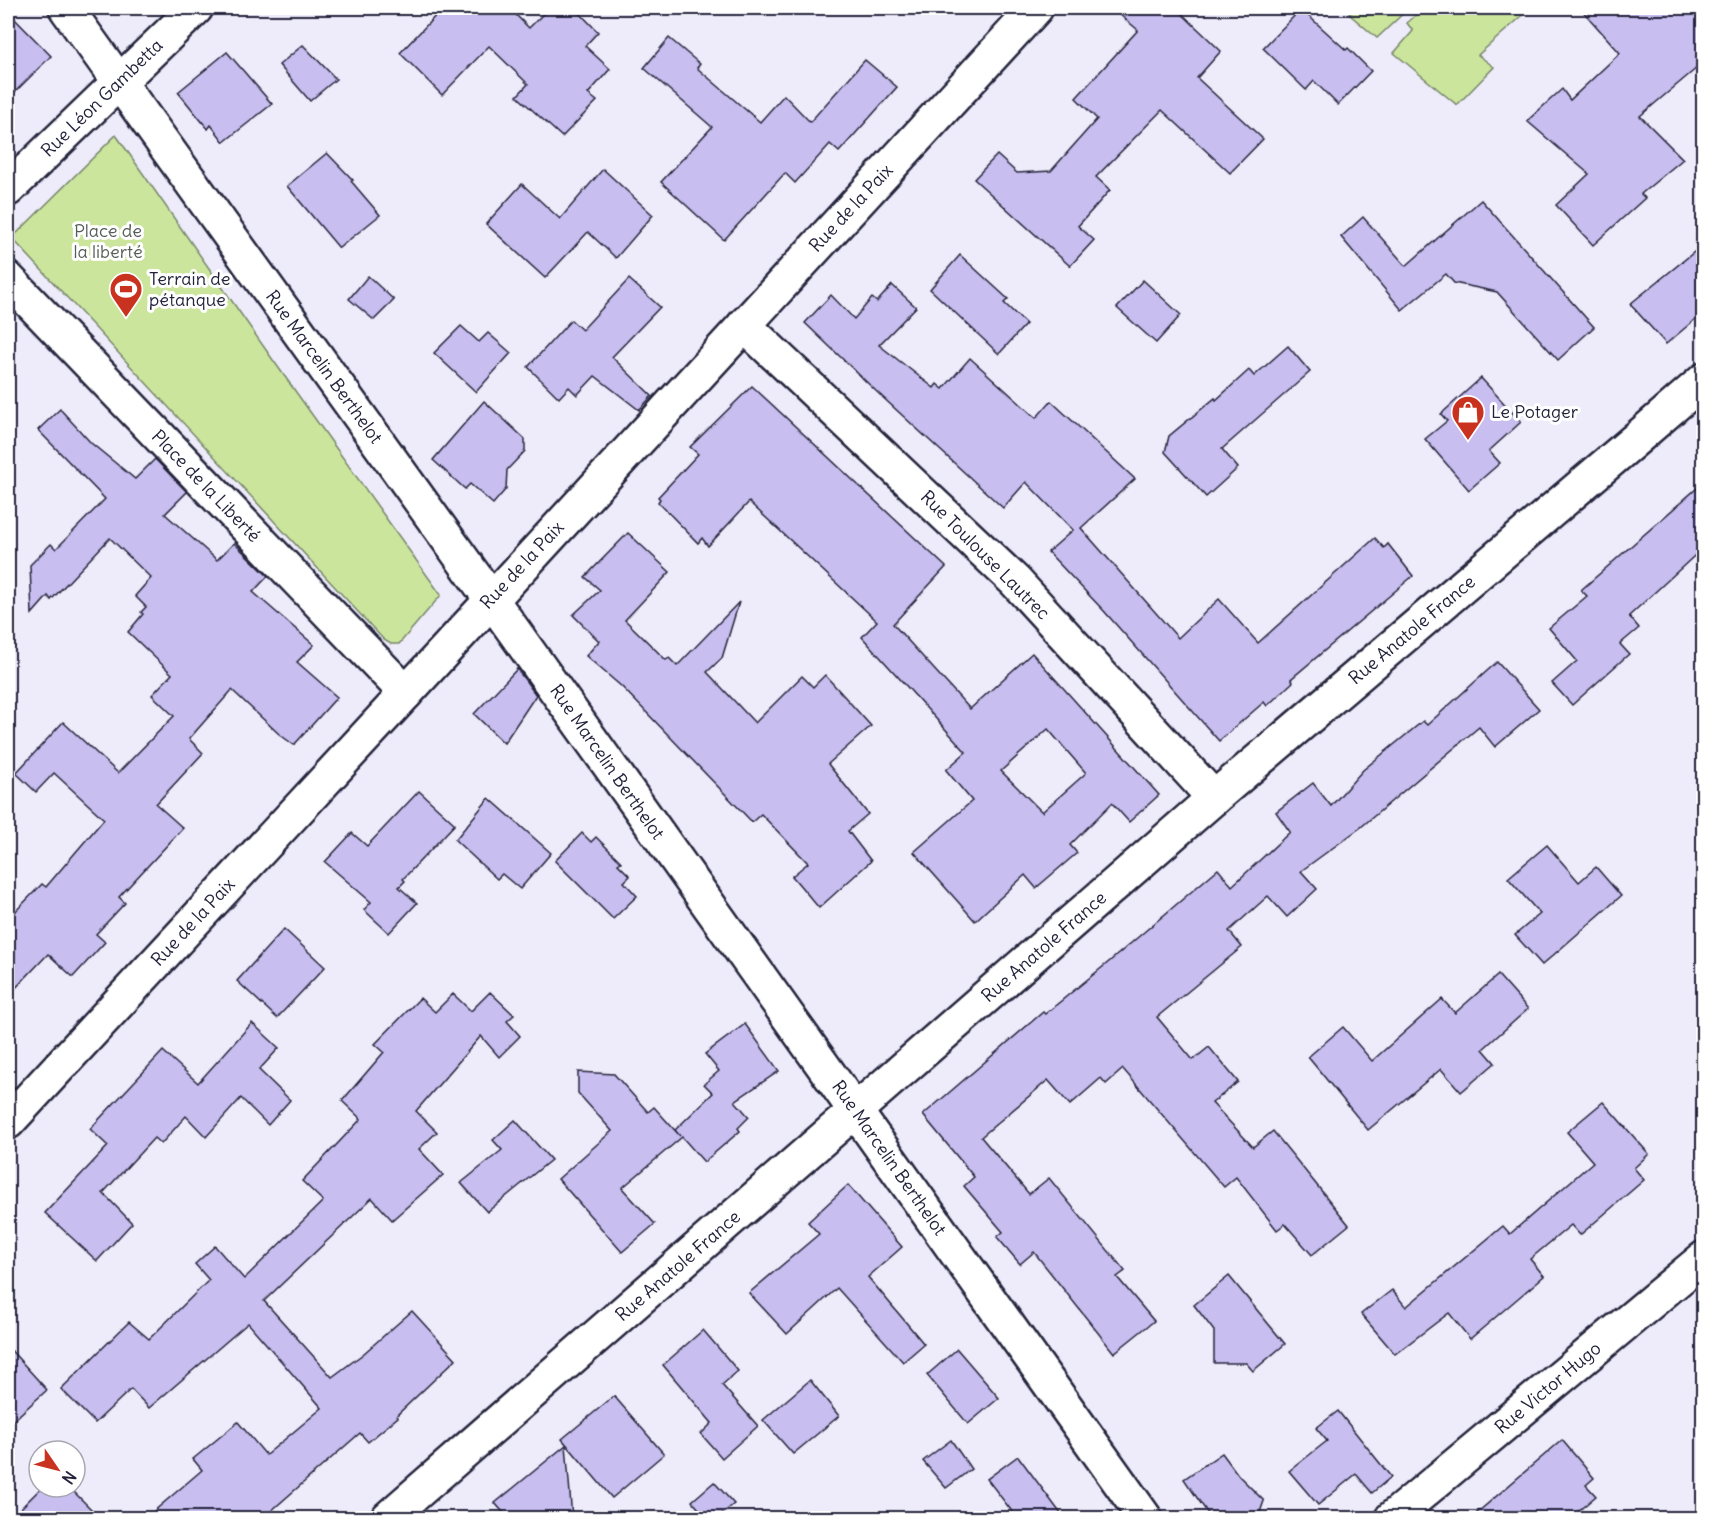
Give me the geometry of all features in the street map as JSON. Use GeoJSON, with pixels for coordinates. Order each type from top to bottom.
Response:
{"type":"FeatureCollection","features":[{"type":"Feature","properties":{"kind":"street","name":"Rue Marcelin Berthelot"},"geometry":{"type":"LineString","coordinates":[[66,8],[490,598],[1145,1518]]}},
{"type":"Feature","properties":{"kind":"street","name":"Rue Léon Gambetta"},"geometry":{"type":"LineString","coordinates":[[8,189],[196,8]]}},
{"type":"Feature","properties":{"kind":"street","name":"Rue de la Paix"},"geometry":{"type":"LineString","coordinates":[[8,1122],[1036,8]]}},
{"type":"Feature","properties":{"kind":"street","name":"Place de la Liberté"},"geometry":{"type":"LineString","coordinates":[[8,279],[405,693]]}},
{"type":"Feature","properties":{"kind":"street","name":"Rue Toulouse Lautrec"},"geometry":{"type":"LineString","coordinates":[[744,325],[1015,581],[1214,798]]}},
{"type":"Feature","properties":{"kind":"street","name":"Rue Anatole France"},"geometry":{"type":"LineString","coordinates":[[388,1518],[1214,798],[1704,380]]}},
{"type":"Feature","properties":{"kind":"street","name":"Rue Victor Hugo"},"geometry":{"type":"LineString","coordinates":[[1392,1518],[1704,1258]]}},
{"type":"Feature","properties":{"kind":"green space"},"geometry":{"type":"Polygon","coordinates":[[[1357,8],[1409,8],[1377,38],[1349,14],[1357,8]]]}},
{"type":"Feature","properties":{"kind":"green space"},"geometry":{"type":"Polygon","coordinates":[[[1424,8],[1531,8],[1478,55],[1494,67],[1457,105],[1394,53],[1413,31],[1407,23],[1424,8]]]}},
{"type":"Feature","properties":{"kind":"green space","name":"Place de la liberté"},"geometry":{"type":"Polygon","coordinates":[[[116,135],[441,595],[399,644],[391,644],[384,640],[12,238],[116,135]]]}},
{"type":"Feature","properties":{"kind":"building"},"geometry":{"type":"Polygon","coordinates":[[[443,8],[509,8],[529,28],[549,8],[575,8],[598,32],[585,46],[610,69],[588,94],[597,101],[562,137],[517,96],[528,84],[489,46],[442,95],[400,53],[443,8]]]}},
{"type":"Feature","properties":{"kind":"building"},"geometry":{"type":"Polygon","coordinates":[[[1112,8],[1176,8],[1221,51],[1197,78],[1263,139],[1230,173],[1162,110],[1096,177],[1110,190],[1078,226],[1094,240],[1070,266],[974,179],[997,155],[1017,173],[1051,171],[1097,119],[1076,98],[1138,30],[1112,8]]]}},
{"type":"Feature","properties":{"kind":"building"},"geometry":{"type":"Polygon","coordinates":[[[1580,8],[1704,8],[1704,62],[1640,116],[1683,159],[1641,194],[1645,198],[1593,245],[1556,205],[1589,174],[1527,121],[1562,89],[1570,100],[1620,53],[1580,8]]]}},
{"type":"Feature","properties":{"kind":"building"},"geometry":{"type":"Polygon","coordinates":[[[1301,9],[1346,50],[1348,48],[1371,71],[1338,105],[1314,81],[1306,90],[1263,48],[1301,9]]]}},
{"type":"Feature","properties":{"kind":"building"},"geometry":{"type":"Polygon","coordinates":[[[8,12],[51,56],[8,99],[8,12]]]}},
{"type":"Feature","properties":{"kind":"building"},"geometry":{"type":"Polygon","coordinates":[[[669,38],[700,64],[697,68],[760,122],[784,95],[810,122],[865,60],[897,87],[839,152],[830,144],[795,183],[785,173],[724,240],[661,182],[712,127],[644,68],[669,38]]]}},
{"type":"Feature","properties":{"kind":"building"},"geometry":{"type":"Polygon","coordinates":[[[303,45],[336,79],[310,101],[279,65],[303,45]]]}},
{"type":"Feature","properties":{"kind":"building"},"geometry":{"type":"Polygon","coordinates":[[[227,52],[272,104],[224,142],[211,125],[208,129],[178,92],[227,52]]]}},
{"type":"Feature","properties":{"kind":"building"},"geometry":{"type":"Polygon","coordinates":[[[327,153],[353,180],[351,181],[380,215],[339,248],[287,186],[327,153]]]}},
{"type":"Feature","properties":{"kind":"building"},"geometry":{"type":"Polygon","coordinates":[[[603,169],[653,215],[616,258],[588,232],[545,278],[486,224],[522,184],[560,219],[603,169]]]}},
{"type":"Feature","properties":{"kind":"building"},"geometry":{"type":"Polygon","coordinates":[[[1481,200],[1594,327],[1558,360],[1497,292],[1454,283],[1446,274],[1402,310],[1341,237],[1363,217],[1406,266],[1481,200]]]}},
{"type":"Feature","properties":{"kind":"building"},"geometry":{"type":"Polygon","coordinates":[[[1704,244],[1704,312],[1666,344],[1630,304],[1704,244]]]}},
{"type":"Feature","properties":{"kind":"building"},"geometry":{"type":"Polygon","coordinates":[[[960,255],[1008,299],[1004,303],[1026,324],[999,354],[930,289],[960,255]]]}},
{"type":"Feature","properties":{"kind":"building"},"geometry":{"type":"Polygon","coordinates":[[[368,276],[394,300],[374,320],[349,299],[368,276]]]}},
{"type":"Feature","properties":{"kind":"building"},"geometry":{"type":"Polygon","coordinates":[[[629,279],[660,307],[612,357],[652,396],[639,410],[595,376],[577,395],[569,387],[559,398],[528,367],[571,320],[582,330],[629,279]]]}},
{"type":"Feature","properties":{"kind":"building"},"geometry":{"type":"Polygon","coordinates":[[[1143,280],[1181,315],[1156,343],[1117,308],[1143,280]]]}},
{"type":"Feature","properties":{"kind":"building"},"geometry":{"type":"Polygon","coordinates":[[[892,285],[916,307],[879,345],[934,388],[937,384],[943,389],[970,358],[1036,418],[1051,401],[1135,479],[1081,528],[1178,638],[1219,599],[1258,643],[1375,538],[1384,548],[1388,544],[1413,576],[1291,679],[1293,682],[1267,706],[1264,702],[1219,741],[1104,611],[1048,552],[1073,530],[1026,482],[1003,508],[805,323],[831,295],[854,319],[872,298],[877,302],[892,285]]]}},
{"type":"Feature","properties":{"kind":"building"},"geometry":{"type":"Polygon","coordinates":[[[461,326],[479,342],[488,333],[511,353],[476,392],[434,353],[461,326]]]}},
{"type":"Feature","properties":{"kind":"building"},"geometry":{"type":"Polygon","coordinates":[[[1288,346],[1310,372],[1222,449],[1238,468],[1206,497],[1165,452],[1169,436],[1215,398],[1216,400],[1249,370],[1254,376],[1288,346]]]}},
{"type":"Feature","properties":{"kind":"building"},"geometry":{"type":"Polygon","coordinates":[[[1481,378],[1521,422],[1489,451],[1500,463],[1469,490],[1425,439],[1447,421],[1441,414],[1481,378]]]}},
{"type":"Feature","properties":{"kind":"building"},"geometry":{"type":"Polygon","coordinates":[[[752,386],[946,567],[893,624],[970,709],[1032,653],[1159,795],[1129,822],[1112,803],[1070,845],[1077,853],[1036,888],[1025,875],[975,921],[914,852],[972,801],[946,770],[966,752],[862,637],[877,621],[749,502],[708,546],[702,538],[698,543],[658,502],[660,499],[658,497],[698,454],[690,447],[752,386]],[[1048,729],[1001,771],[1042,812],[1086,773],[1048,729]]]}},
{"type":"Feature","properties":{"kind":"building"},"geometry":{"type":"Polygon","coordinates":[[[484,401],[525,439],[525,451],[507,470],[506,489],[493,504],[470,484],[465,489],[433,460],[484,401]]]}},
{"type":"Feature","properties":{"kind":"building"},"geometry":{"type":"Polygon","coordinates":[[[60,409],[91,443],[135,479],[155,459],[187,492],[165,514],[217,560],[234,543],[268,576],[253,592],[314,645],[297,662],[337,697],[294,745],[232,690],[189,739],[203,753],[156,804],[183,828],[119,897],[125,903],[96,934],[105,942],[73,977],[48,954],[8,996],[8,919],[42,884],[46,887],[104,819],[54,773],[36,792],[16,773],[63,722],[118,773],[174,716],[152,695],[172,674],[128,632],[146,607],[135,596],[151,578],[110,538],[51,600],[48,596],[32,614],[30,565],[51,544],[56,549],[105,499],[38,430],[60,409]]]}},
{"type":"Feature","properties":{"kind":"building"},"geometry":{"type":"Polygon","coordinates":[[[1704,482],[1704,547],[1629,616],[1639,628],[1620,644],[1629,654],[1572,705],[1552,683],[1577,661],[1549,628],[1587,596],[1581,590],[1704,482]]]}},
{"type":"Feature","properties":{"kind":"building"},"geometry":{"type":"Polygon","coordinates":[[[628,533],[670,572],[625,620],[666,660],[669,658],[677,666],[739,602],[722,658],[707,672],[755,723],[802,676],[813,687],[825,675],[871,726],[828,764],[868,814],[848,831],[871,861],[819,908],[792,876],[808,863],[761,814],[752,822],[622,687],[586,656],[599,641],[573,615],[600,590],[585,577],[628,533]]]}},
{"type":"Feature","properties":{"kind":"building"},"geometry":{"type":"Polygon","coordinates":[[[1497,662],[1539,709],[1495,747],[1479,727],[1360,828],[1301,871],[1317,889],[1287,917],[1268,896],[1229,931],[1242,947],[1157,1017],[1193,1060],[1209,1047],[1238,1082],[1212,1103],[1253,1147],[1273,1131],[1349,1225],[1312,1255],[1285,1224],[1277,1230],[1236,1177],[1224,1187],[1123,1069],[1106,1084],[1101,1078],[1070,1105],[1048,1080],[981,1137],[1029,1194],[1049,1178],[1125,1271],[1117,1277],[1154,1321],[1114,1353],[1034,1252],[1020,1264],[997,1237],[1003,1232],[964,1186],[974,1177],[923,1115],[1043,1012],[1045,1014],[1110,961],[1218,869],[1232,886],[1290,832],[1276,812],[1313,783],[1331,806],[1363,770],[1423,721],[1427,725],[1497,662]]]}},
{"type":"Feature","properties":{"kind":"building"},"geometry":{"type":"Polygon","coordinates":[[[517,669],[536,695],[504,743],[474,714],[517,669]]]}},
{"type":"Feature","properties":{"kind":"building"},"geometry":{"type":"Polygon","coordinates":[[[419,791],[455,824],[403,879],[405,881],[399,887],[417,903],[389,933],[364,910],[371,902],[325,862],[352,833],[367,846],[419,791]]]}},
{"type":"Feature","properties":{"kind":"building"},"geometry":{"type":"Polygon","coordinates":[[[489,798],[551,853],[520,889],[502,874],[497,879],[455,840],[489,798]]]}},
{"type":"Feature","properties":{"kind":"building"},"geometry":{"type":"Polygon","coordinates":[[[582,833],[591,842],[596,837],[621,862],[618,864],[630,876],[624,882],[637,896],[613,919],[555,861],[582,833]]]}},
{"type":"Feature","properties":{"kind":"building"},"geometry":{"type":"Polygon","coordinates":[[[1547,845],[1579,882],[1596,867],[1621,896],[1542,965],[1515,935],[1540,914],[1508,878],[1547,845]]]}},
{"type":"Feature","properties":{"kind":"building"},"geometry":{"type":"Polygon","coordinates":[[[284,929],[325,967],[277,1018],[237,981],[284,929]]]}},
{"type":"Feature","properties":{"kind":"building"},"geometry":{"type":"Polygon","coordinates":[[[1498,975],[1528,1009],[1483,1049],[1495,1063],[1461,1092],[1441,1069],[1368,1130],[1308,1057],[1343,1027],[1372,1061],[1442,999],[1455,1013],[1498,975]]]}},
{"type":"Feature","properties":{"kind":"building"},"geometry":{"type":"Polygon","coordinates":[[[490,992],[514,1015],[507,1021],[520,1036],[499,1057],[481,1036],[416,1111],[437,1132],[419,1149],[443,1175],[392,1220],[372,1198],[264,1301],[332,1377],[363,1354],[412,1311],[456,1359],[397,1415],[398,1417],[368,1442],[360,1433],[263,1518],[146,1518],[202,1470],[193,1459],[238,1422],[266,1455],[322,1408],[248,1323],[149,1408],[131,1389],[95,1423],[61,1389],[129,1322],[149,1339],[209,1280],[195,1264],[215,1246],[244,1279],[323,1201],[302,1181],[361,1119],[342,1101],[384,1052],[375,1044],[420,998],[435,1012],[453,994],[471,1011],[490,992]]]}},
{"type":"Feature","properties":{"kind":"building"},"geometry":{"type":"Polygon","coordinates":[[[252,1023],[279,1048],[259,1070],[290,1100],[268,1125],[241,1098],[206,1137],[186,1116],[161,1144],[154,1138],[103,1193],[132,1223],[97,1261],[45,1213],[108,1146],[90,1129],[163,1051],[198,1083],[252,1023]]]}},
{"type":"Feature","properties":{"kind":"building"},"geometry":{"type":"Polygon","coordinates":[[[745,1024],[779,1071],[735,1101],[749,1117],[738,1128],[740,1131],[704,1162],[682,1137],[622,1188],[655,1224],[622,1252],[558,1179],[612,1131],[578,1093],[578,1072],[614,1074],[648,1112],[654,1107],[680,1136],[675,1130],[713,1093],[704,1084],[719,1071],[705,1054],[745,1024]]]}},
{"type":"Feature","properties":{"kind":"building"},"geometry":{"type":"Polygon","coordinates":[[[1603,1102],[1649,1154],[1634,1168],[1644,1180],[1580,1235],[1571,1225],[1530,1259],[1544,1276],[1470,1339],[1449,1313],[1395,1354],[1361,1314],[1392,1290],[1406,1307],[1503,1226],[1510,1234],[1593,1162],[1567,1132],[1603,1102]]]}},
{"type":"Feature","properties":{"kind":"building"},"geometry":{"type":"Polygon","coordinates":[[[515,1120],[551,1160],[487,1212],[461,1183],[502,1150],[493,1140],[515,1120]]]}},
{"type":"Feature","properties":{"kind":"building"},"geometry":{"type":"Polygon","coordinates":[[[848,1185],[902,1247],[868,1277],[924,1344],[903,1362],[837,1288],[787,1334],[749,1293],[819,1234],[808,1222],[848,1185]]]}},
{"type":"Feature","properties":{"kind":"building"},"geometry":{"type":"Polygon","coordinates":[[[1229,1276],[1285,1344],[1253,1371],[1246,1363],[1214,1363],[1214,1331],[1194,1305],[1229,1276]]]}},
{"type":"Feature","properties":{"kind":"building"},"geometry":{"type":"Polygon","coordinates":[[[703,1330],[738,1371],[722,1385],[758,1426],[722,1458],[701,1434],[712,1423],[663,1365],[703,1330]]]}},
{"type":"Feature","properties":{"kind":"building"},"geometry":{"type":"Polygon","coordinates":[[[8,1347],[47,1390],[8,1425],[8,1347]]]}},
{"type":"Feature","properties":{"kind":"building"},"geometry":{"type":"Polygon","coordinates":[[[957,1349],[999,1398],[968,1424],[927,1375],[957,1349]]]}},
{"type":"Feature","properties":{"kind":"building"},"geometry":{"type":"Polygon","coordinates":[[[810,1380],[839,1416],[793,1454],[763,1420],[810,1380]]]}},
{"type":"Feature","properties":{"kind":"building"},"geometry":{"type":"Polygon","coordinates":[[[614,1396],[664,1454],[612,1498],[562,1439],[614,1396]]]}},
{"type":"Feature","properties":{"kind":"building"},"geometry":{"type":"Polygon","coordinates":[[[1338,1411],[1391,1477],[1372,1493],[1356,1474],[1318,1505],[1289,1471],[1327,1441],[1316,1428],[1338,1411]]]}},
{"type":"Feature","properties":{"kind":"building"},"geometry":{"type":"Polygon","coordinates":[[[951,1440],[971,1469],[946,1488],[923,1461],[951,1440]]]}},
{"type":"Feature","properties":{"kind":"building"},"geometry":{"type":"Polygon","coordinates":[[[1562,1440],[1594,1478],[1586,1485],[1596,1496],[1570,1518],[1471,1518],[1562,1440]]]}},
{"type":"Feature","properties":{"kind":"building"},"geometry":{"type":"Polygon","coordinates":[[[566,1445],[572,1518],[508,1518],[495,1503],[566,1445]]]}},
{"type":"Feature","properties":{"kind":"building"},"geometry":{"type":"Polygon","coordinates":[[[1222,1453],[1239,1476],[1264,1501],[1258,1518],[1211,1518],[1184,1479],[1222,1453]]]}},
{"type":"Feature","properties":{"kind":"building"},"geometry":{"type":"Polygon","coordinates":[[[1018,1456],[1064,1518],[1017,1518],[987,1479],[1018,1456]]]}},
{"type":"Feature","properties":{"kind":"building"},"geometry":{"type":"Polygon","coordinates":[[[714,1482],[734,1504],[717,1518],[707,1518],[692,1501],[714,1482]]]}},
{"type":"Feature","properties":{"kind":"building"},"geometry":{"type":"Polygon","coordinates":[[[30,1499],[81,1499],[100,1518],[11,1518],[30,1499]]]}},
{"type":"Feature","properties":{"kind":"place","name":"Terrain de pétanque"},"geometry":{"type":"Point","coordinates":[126,318]}},
{"type":"Feature","properties":{"kind":"place","name":"Le Potager"},"geometry":{"type":"Point","coordinates":[1468,441]}}]}
